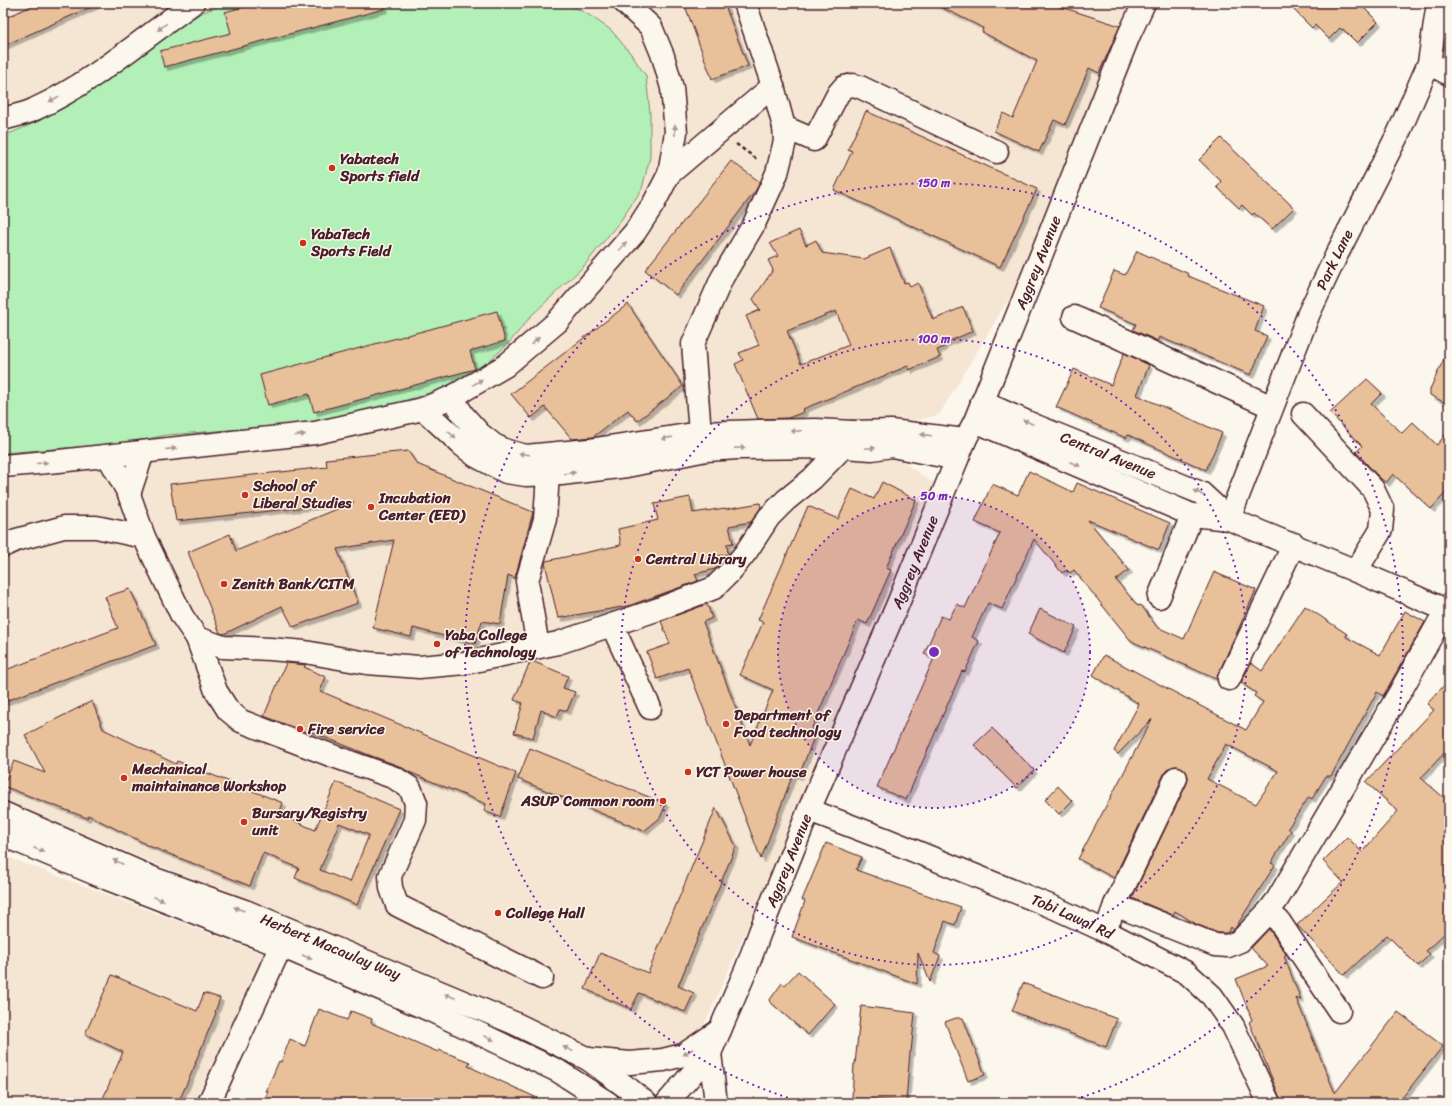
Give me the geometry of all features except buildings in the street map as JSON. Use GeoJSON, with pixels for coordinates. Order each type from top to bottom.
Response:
{"type":"FeatureCollection","features":[{"type":"Feature","properties":{"kind":"main road"},"geometry":{"type":"LineString","coordinates":[[3,119],[34,110],[87,82],[136,47],[193,3]]}},
{"type":"Feature","properties":{"kind":"main road"},"geometry":{"type":"LineString","coordinates":[[3,466],[315,433],[423,409],[452,397],[505,366],[557,322],[635,232],[654,203],[669,174],[676,132],[672,88],[664,56],[651,26],[625,3]]}},
{"type":"Feature","properties":{"kind":"main road"},"geometry":{"type":"LineString","coordinates":[[703,442],[693,344],[722,278],[754,224],[776,173],[785,141],[784,127],[773,86],[745,3]]}},
{"type":"Feature","properties":{"kind":"main road","name":"Aggrey Avenue"},"geometry":{"type":"LineString","coordinates":[[710,1053],[746,970],[809,810],[897,606],[978,411],[1129,35],[1144,3]]}},
{"type":"Feature","properties":{"kind":"main road","name":"Park Lane"},"geometry":{"type":"LineString","coordinates":[[1228,518],[1309,313],[1336,256],[1399,132],[1429,63],[1440,6]]}},
{"type":"Feature","properties":{"kind":"main road"},"geometry":{"type":"LineString","coordinates":[[1429,63],[1449,74]]}},
{"type":"Feature","properties":{"kind":"main road"},"geometry":{"type":"LineString","coordinates":[[784,127],[814,140],[838,94],[844,87],[853,85],[881,96],[997,152]]}},
{"type":"Feature","properties":{"kind":"main road"},"geometry":{"type":"LineString","coordinates":[[669,174],[773,86]]}},
{"type":"Feature","properties":{"kind":"main road"},"geometry":{"type":"LineString","coordinates":[[1074,317],[1272,407]]}},
{"type":"Feature","properties":{"kind":"main road"},"geometry":{"type":"LineString","coordinates":[[452,397],[463,415],[480,434],[494,445],[507,451],[526,456],[703,442],[816,430],[872,449],[892,446],[961,450]]}},
{"type":"Feature","properties":{"kind":"main road"},"geometry":{"type":"LineString","coordinates":[[423,409],[476,456],[506,472],[526,475],[561,474],[627,466],[703,442]]}},
{"type":"Feature","properties":{"kind":"main road","name":"Central Avenue"},"geometry":{"type":"LineString","coordinates":[[978,411],[1049,442],[1192,515],[1228,518],[1294,544],[1448,612]]}},
{"type":"Feature","properties":{"kind":"main road"},"geometry":{"type":"LineString","coordinates":[[1303,414],[1373,489],[1383,510],[1381,530],[1356,571]]}},
{"type":"Feature","properties":{"kind":"main road"},"geometry":{"type":"LineString","coordinates":[[197,638],[223,648],[270,649],[305,652],[367,663],[419,667],[465,663],[558,643],[714,588],[730,572],[746,552],[769,517],[786,500],[812,479],[848,440]]}},
{"type":"Feature","properties":{"kind":"main road","name":"Central Avenue"},"geometry":{"type":"LineString","coordinates":[[1049,442],[1201,493],[1228,518]]}},
{"type":"Feature","properties":{"kind":"main road"},"geometry":{"type":"LineString","coordinates":[[129,494],[143,452]]}},
{"type":"Feature","properties":{"kind":"main road"},"geometry":{"type":"LineString","coordinates":[[108,456],[129,494],[144,537],[182,616],[197,638],[216,691],[228,710],[241,721],[395,778],[410,788],[416,803],[414,820],[390,876],[391,888],[396,905],[542,978]]}},
{"type":"Feature","properties":{"kind":"main road"},"geometry":{"type":"LineString","coordinates":[[538,648],[526,581],[545,519],[548,475]]}},
{"type":"Feature","properties":{"kind":"main road"},"geometry":{"type":"LineString","coordinates":[[1159,597],[1192,515]]}},
{"type":"Feature","properties":{"kind":"main road"},"geometry":{"type":"LineString","coordinates":[[3,546],[16,540],[64,527],[96,527],[144,537]]}},
{"type":"Feature","properties":{"kind":"main road"},"geometry":{"type":"LineString","coordinates":[[1228,679],[1294,544]]}},
{"type":"Feature","properties":{"kind":"main road"},"geometry":{"type":"LineString","coordinates":[[1115,905],[1215,945],[1228,946],[1240,941],[1268,912],[1277,900],[1448,612]]}},
{"type":"Feature","properties":{"kind":"main road"},"geometry":{"type":"LineString","coordinates":[[612,625],[650,708]]}},
{"type":"Feature","properties":{"kind":"main road"},"geometry":{"type":"LineString","coordinates":[[1105,931],[1115,905],[1176,778]]}},
{"type":"Feature","properties":{"kind":"main road","name":"Tobi Lawal Rd"},"geometry":{"type":"LineString","coordinates":[[809,810],[1055,908],[1105,931],[1187,973],[1212,996],[1233,1026],[1268,1103]]}},
{"type":"Feature","properties":{"kind":"main road","name":"Herbert Macaulay Way"},"geometry":{"type":"LineString","coordinates":[[3,813],[155,879],[245,911],[514,1023],[588,1059],[646,1103]]}},
{"type":"Feature","properties":{"kind":"main road","name":"Herbert Macaulay Way"},"geometry":{"type":"LineString","coordinates":[[3,835],[108,880],[281,946],[432,1010],[558,1071],[608,1103]]}},
{"type":"Feature","properties":{"kind":"main road"},"geometry":{"type":"LineString","coordinates":[[1268,912],[1279,921],[1339,1011]]}},
{"type":"Feature","properties":{"kind":"main road"},"geometry":{"type":"LineString","coordinates":[[213,1102],[281,946]]}},
{"type":"Feature","properties":{"kind":"main road"},"geometry":{"type":"LineString","coordinates":[[588,1059],[630,1063],[664,1060],[683,1055],[720,1030]]}},
{"type":"Feature","properties":{"kind":"main road"},"geometry":{"type":"LineString","coordinates":[[667,1103],[710,1053]]}},
{"type":"Feature","properties":{"kind":"main road"},"geometry":{"type":"LineString","coordinates":[[710,1053],[716,1103]]}},
{"type":"Feature","properties":{"kind":"path"},"geometry":{"type":"LineString","coordinates":[[719,132],[776,173]]}},
{"type":"Feature","properties":{"kind":"shaded area","name":"Yaba College of Technology"},"geometry":{"type":"Polygon","coordinates":[[[3,3],[1139,3],[1038,250],[939,415],[892,427],[892,454],[940,488],[709,1015],[695,1041],[652,1056],[605,1052],[3,800],[3,3]]]}},
{"type":"Feature","properties":{"kind":"shaded area"},"geometry":{"type":"Polygon","coordinates":[[[3,855],[272,957],[199,1103],[3,1103],[3,855]]]}},
{"type":"Feature","properties":{"kind":"green space","name":"YabaTech Sports Field"},"geometry":{"type":"Polygon","coordinates":[[[227,3],[567,3],[589,15],[611,30],[631,54],[646,76],[650,113],[650,157],[642,189],[621,220],[584,266],[532,315],[508,344],[480,369],[438,390],[389,406],[315,423],[167,435],[128,443],[3,453],[3,134],[11,133],[37,122],[71,104],[115,75],[162,37],[201,13],[227,3]]]}},
{"type":"Feature","properties":{"kind":"place","name":"Yabatech Sports field"},"geometry":{"type":"Point","coordinates":[332,168]}},
{"type":"Feature","properties":{"kind":"place","name":"YabaTech Sports Field"},"geometry":{"type":"Point","coordinates":[303,243]}},
{"type":"Feature","properties":{"kind":"place","name":"School of Liberal Studies"},"geometry":{"type":"Point","coordinates":[245,495]}},
{"type":"Feature","properties":{"kind":"place","name":"Incubation Center (EED)"},"geometry":{"type":"Point","coordinates":[371,507]}},
{"type":"Feature","properties":{"kind":"place","name":"Central Library"},"geometry":{"type":"Point","coordinates":[638,559]}},
{"type":"Feature","properties":{"kind":"place","name":"Zenith Bank/CITM"},"geometry":{"type":"Point","coordinates":[224,584]}},
{"type":"Feature","properties":{"kind":"place","name":"Yaba College of Technology"},"geometry":{"type":"Point","coordinates":[437,644]}},
{"type":"Feature","properties":{"kind":"place","name":"Department of Food technology"},"geometry":{"type":"Point","coordinates":[726,724]}},
{"type":"Feature","properties":{"kind":"place","name":"Fire service"},"geometry":{"type":"Point","coordinates":[300,729]}},
{"type":"Feature","properties":{"kind":"place","name":"YCT Power house"},"geometry":{"type":"Point","coordinates":[688,772]}},
{"type":"Feature","properties":{"kind":"place","name":"Mechanical maintainance Workshop"},"geometry":{"type":"Point","coordinates":[124,778]}},
{"type":"Feature","properties":{"kind":"place","name":"ASUP Common room"},"geometry":{"type":"Point","coordinates":[663,801]}},
{"type":"Feature","properties":{"kind":"place","name":"Bursary/Registry unit"},"geometry":{"type":"Point","coordinates":[244,822]}},
{"type":"Feature","properties":{"kind":"place","name":"College Hall"},"geometry":{"type":"Point","coordinates":[498,913]}}]}
